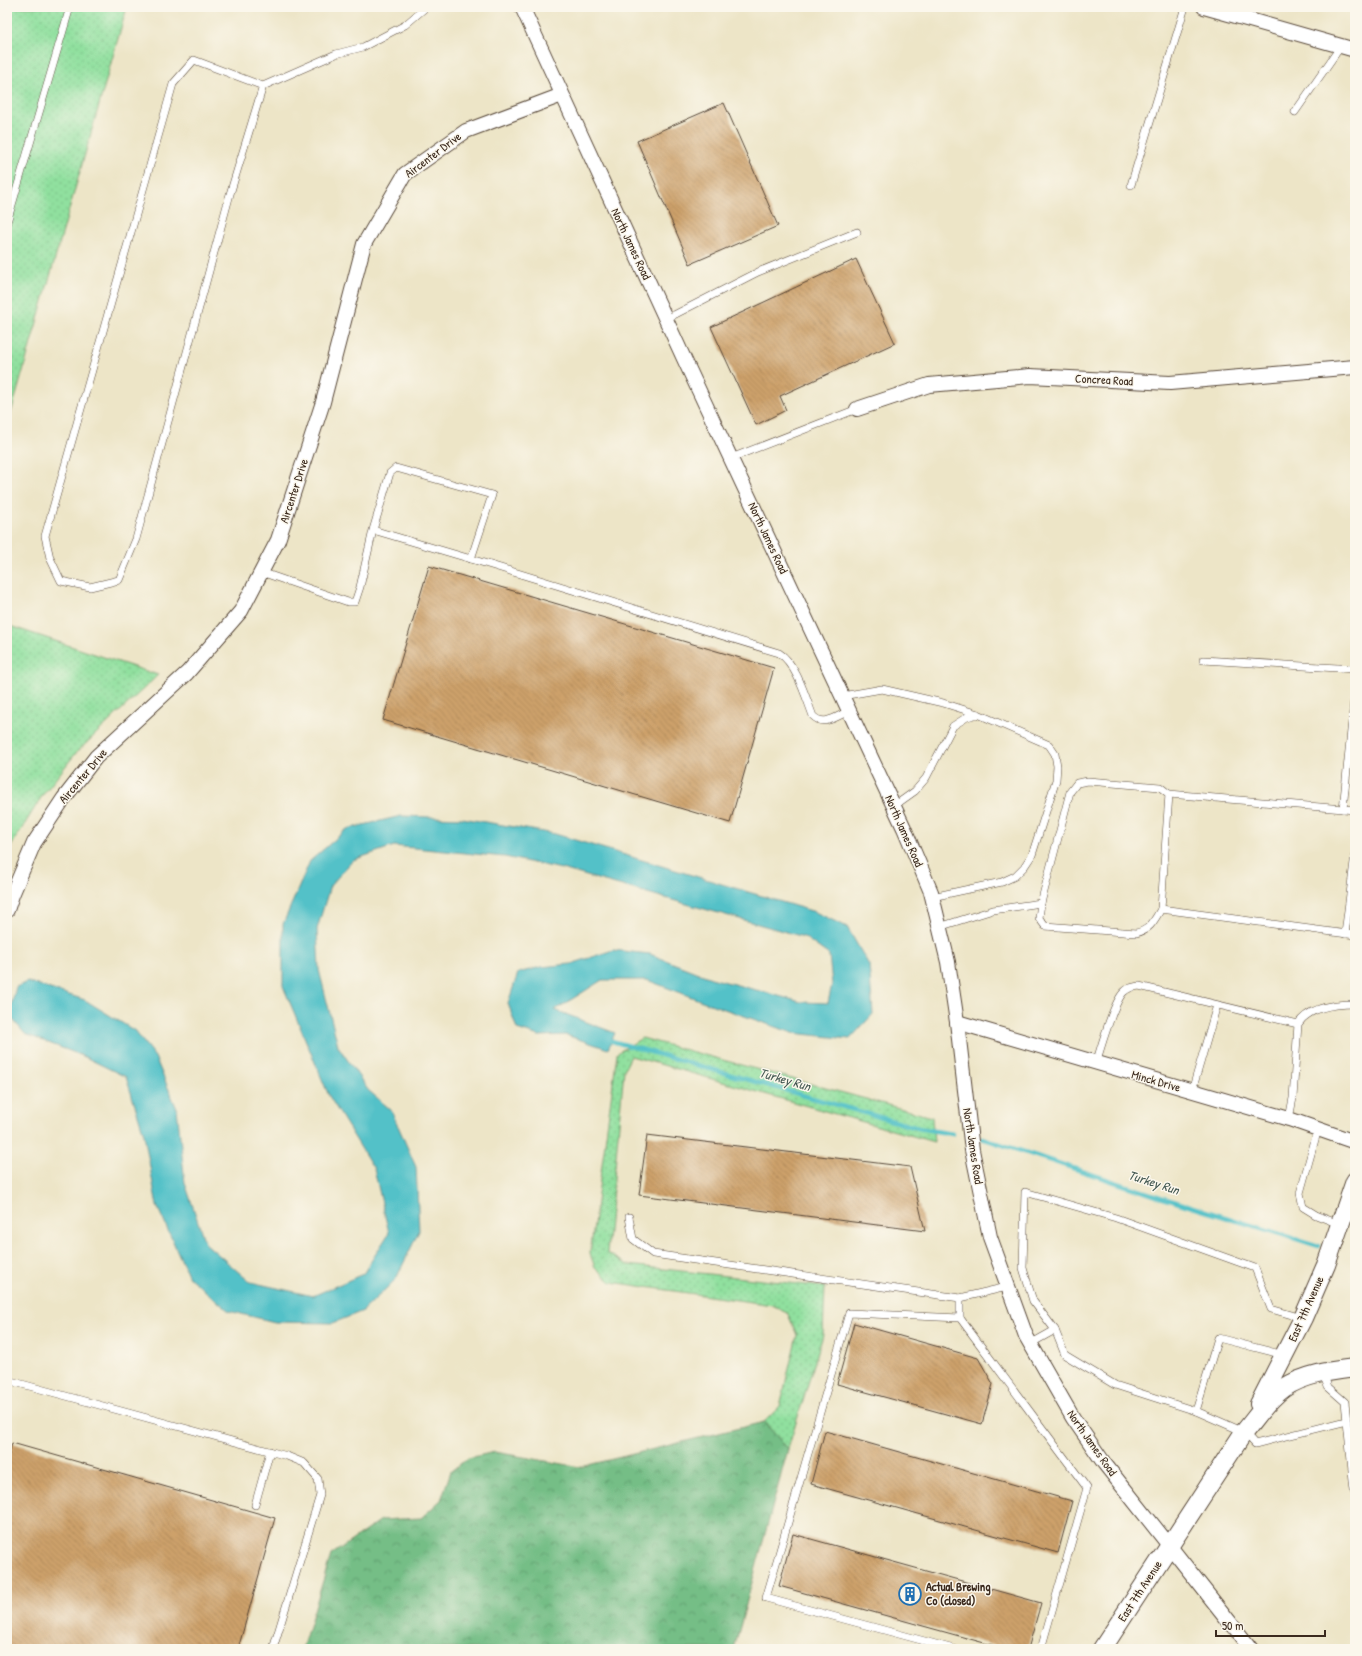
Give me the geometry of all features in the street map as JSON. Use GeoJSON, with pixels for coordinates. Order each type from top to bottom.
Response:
{"type":"FeatureCollection","features":[{"type":"Feature","properties":{"kind":"street"},"geometry":{"type":"LineString","coordinates":[[1204,7],[1355,50]]}},
{"type":"Feature","properties":{"kind":"street","name":"North James Road"},"geometry":{"type":"LineString","coordinates":[[524,8],[562,95],[894,806],[932,897],[948,962],[957,1022],[972,1150],[990,1237],[1026,1336],[1077,1424],[1104,1463],[1170,1544],[1252,1649]]}},
{"type":"Feature","properties":{"kind":"street","name":"Aircenter Drive"},"geometry":{"type":"LineString","coordinates":[[7,910],[34,843],[64,798],[96,757],[192,668],[241,611],[278,540],[323,402],[364,244],[405,174],[466,131],[562,95]]}},
{"type":"Feature","properties":{"kind":"street","name":"Concrea Road"},"geometry":{"type":"LineString","coordinates":[[857,409],[929,385],[1030,376],[1170,383],[1355,367]]}},
{"type":"Feature","properties":{"kind":"street","name":"Minck Drive"},"geometry":{"type":"LineString","coordinates":[[957,1022],[1289,1120],[1355,1142]]}},
{"type":"Feature","properties":{"kind":"street","name":"East 7th Avenue"},"geometry":{"type":"LineString","coordinates":[[1102,1649],[1244,1432],[1303,1318],[1326,1265],[1355,1181]]}},
{"type":"Feature","properties":{"kind":"street","name":"East 7th Avenue"},"geometry":{"type":"LineString","coordinates":[[1244,1432],[1270,1400],[1283,1389],[1298,1381],[1323,1373],[1355,1368]]}},
{"type":"Feature","properties":{"kind":"lane"},"geometry":{"type":"LineString","coordinates":[[7,222],[70,7]]}},
{"type":"Feature","properties":{"kind":"lane"},"geometry":{"type":"LineString","coordinates":[[263,86],[230,194],[136,539],[119,580],[90,588],[61,581],[50,558],[45,536],[173,84],[194,60],[263,86],[336,54],[363,47],[405,24],[426,7]]}},
{"type":"Feature","properties":{"kind":"lane"},"geometry":{"type":"LineString","coordinates":[[1131,185],[1185,7]]}},
{"type":"Feature","properties":{"kind":"lane"},"geometry":{"type":"LineString","coordinates":[[1295,112],[1341,46]]}},
{"type":"Feature","properties":{"kind":"lane"},"geometry":{"type":"LineString","coordinates":[[666,319],[758,272],[857,232]]}},
{"type":"Feature","properties":{"kind":"lane"},"geometry":{"type":"LineString","coordinates":[[731,458],[857,409]]}},
{"type":"Feature","properties":{"kind":"lane"},"geometry":{"type":"LineString","coordinates":[[261,572],[348,602],[355,602],[360,587],[373,530],[390,473],[396,468],[492,495],[471,559]]}},
{"type":"Feature","properties":{"kind":"lane"},"geometry":{"type":"LineString","coordinates":[[373,530],[779,653],[793,670],[813,716],[817,720],[821,722],[849,711]]}},
{"type":"Feature","properties":{"kind":"lane"},"geometry":{"type":"LineString","coordinates":[[1203,660],[1355,669]]}},
{"type":"Feature","properties":{"kind":"lane"},"geometry":{"type":"LineString","coordinates":[[842,696],[882,689],[943,703],[978,714],[1049,745],[1055,754],[1057,766],[1056,780],[1032,855],[1024,867],[1014,876],[1002,882],[932,897]]}},
{"type":"Feature","properties":{"kind":"lane"},"geometry":{"type":"LineString","coordinates":[[1343,809],[1355,691]]}},
{"type":"Feature","properties":{"kind":"lane"},"geometry":{"type":"LineString","coordinates":[[894,806],[915,791],[926,778],[953,726],[967,717],[978,714]]}},
{"type":"Feature","properties":{"kind":"lane"},"geometry":{"type":"LineString","coordinates":[[1169,794],[1162,909],[1152,925],[1144,931],[1136,933],[1045,926],[1039,918],[1041,903],[1070,792],[1077,783],[1088,780],[1150,786],[1160,787],[1169,794],[1355,810]]}},
{"type":"Feature","properties":{"kind":"lane"},"geometry":{"type":"LineString","coordinates":[[1344,934],[1355,854]]}},
{"type":"Feature","properties":{"kind":"lane"},"geometry":{"type":"LineString","coordinates":[[939,927],[994,910],[1041,903]]}},
{"type":"Feature","properties":{"kind":"lane"},"geometry":{"type":"LineString","coordinates":[[1162,909],[1355,935]]}},
{"type":"Feature","properties":{"kind":"lane"},"geometry":{"type":"LineString","coordinates":[[1096,1063],[1118,1000],[1124,991],[1132,987],[1139,986],[1298,1024]]}},
{"type":"Feature","properties":{"kind":"lane"},"geometry":{"type":"LineString","coordinates":[[1289,1120],[1293,1098],[1298,1024],[1303,1018],[1315,1010],[1343,1004],[1355,1004]]}},
{"type":"Feature","properties":{"kind":"lane"},"geometry":{"type":"LineString","coordinates":[[1192,1091],[1217,1005]]}},
{"type":"Feature","properties":{"kind":"lane"},"geometry":{"type":"LineString","coordinates":[[1318,1129],[1300,1193],[1304,1207],[1316,1215],[1339,1224]]}},
{"type":"Feature","properties":{"kind":"lane"},"geometry":{"type":"LineString","coordinates":[[1303,1318],[1271,1309],[1255,1268],[1116,1218],[1025,1192],[1023,1268],[1032,1301],[1055,1330],[1065,1355],[1115,1385],[1196,1410],[1244,1432],[1255,1444],[1347,1421]]}},
{"type":"Feature","properties":{"kind":"lane"},"geometry":{"type":"LineString","coordinates":[[629,1217],[633,1239],[653,1254],[960,1298],[1007,1287]]}},
{"type":"Feature","properties":{"kind":"lane"},"geometry":{"type":"LineString","coordinates":[[960,1298],[960,1318],[1087,1488],[1041,1649]]}},
{"type":"Feature","properties":{"kind":"lane"},"geometry":{"type":"LineString","coordinates":[[954,1649],[766,1598],[849,1313],[960,1318]]}},
{"type":"Feature","properties":{"kind":"lane"},"geometry":{"type":"LineString","coordinates":[[1030,1344],[1055,1330]]}},
{"type":"Feature","properties":{"kind":"lane"},"geometry":{"type":"LineString","coordinates":[[1196,1410],[1218,1338],[1285,1355]]}},
{"type":"Feature","properties":{"kind":"lane"},"geometry":{"type":"LineString","coordinates":[[1323,1373],[1328,1387],[1345,1402],[1353,1466],[1354,1490]]}},
{"type":"Feature","properties":{"kind":"lane"},"geometry":{"type":"LineString","coordinates":[[7,1380],[270,1452],[304,1463],[318,1479],[320,1495],[273,1649]]}},
{"type":"Feature","properties":{"kind":"lane"},"geometry":{"type":"LineString","coordinates":[[255,1505],[270,1452]]}},
{"type":"Feature","properties":{"kind":"green space"},"geometry":{"type":"Polygon","coordinates":[[[7,7],[127,7],[7,427],[7,7]]]}},
{"type":"Feature","properties":{"kind":"green space"},"geometry":{"type":"Polygon","coordinates":[[[7,625],[158,675],[76,753],[42,796],[10,848],[7,857],[7,625]]]}},
{"type":"Feature","properties":{"kind":"green space"},"geometry":{"type":"Polygon","coordinates":[[[642,1038],[932,1117],[934,1142],[631,1056],[624,1070],[607,1253],[628,1265],[825,1287],[823,1335],[788,1449],[764,1422],[780,1406],[797,1335],[787,1312],[772,1305],[611,1282],[595,1267],[590,1254],[617,1053],[642,1038]]]}},
{"type":"Feature","properties":{"kind":"green space"},"geometry":{"type":"Polygon","coordinates":[[[764,1422],[788,1449],[734,1649],[302,1649],[331,1555],[381,1520],[421,1518],[441,1500],[451,1471],[468,1458],[495,1452],[580,1467],[764,1422]]]}},
{"type":"Feature","properties":{"kind":"water"},"geometry":{"type":"Polygon","coordinates":[[[401,816],[462,818],[555,834],[815,912],[847,927],[869,965],[873,1014],[850,1039],[793,1033],[647,980],[602,980],[555,1010],[615,1033],[608,1049],[566,1035],[539,1036],[517,1029],[508,1003],[518,973],[541,967],[571,964],[613,950],[650,954],[711,978],[801,1002],[828,1003],[832,984],[829,955],[804,937],[562,869],[505,857],[394,846],[353,860],[330,886],[317,929],[319,970],[338,1046],[368,1090],[391,1110],[416,1167],[419,1231],[396,1279],[363,1311],[333,1323],[275,1322],[229,1311],[189,1277],[157,1206],[144,1134],[126,1077],[83,1056],[25,1034],[9,1015],[16,987],[28,982],[85,1000],[135,1031],[155,1057],[177,1109],[185,1183],[205,1243],[250,1282],[313,1296],[363,1274],[389,1233],[374,1169],[329,1096],[283,986],[283,924],[310,861],[347,829],[401,816]]]}},
{"type":"Feature","properties":{"kind":"building"},"geometry":{"type":"Polygon","coordinates":[[[724,103],[778,226],[690,264],[637,141],[724,103]]]}},
{"type":"Feature","properties":{"kind":"building"},"geometry":{"type":"Polygon","coordinates":[[[856,259],[895,343],[780,396],[786,410],[756,425],[711,327],[856,259]]]}},
{"type":"Feature","properties":{"kind":"building"},"geometry":{"type":"Polygon","coordinates":[[[429,566],[774,668],[730,823],[383,720],[429,566]]]}},
{"type":"Feature","properties":{"kind":"building"},"geometry":{"type":"Polygon","coordinates":[[[647,1135],[910,1167],[925,1231],[639,1195],[647,1135]]]}},
{"type":"Feature","properties":{"kind":"building"},"geometry":{"type":"Polygon","coordinates":[[[854,1323],[978,1358],[993,1384],[982,1424],[837,1384],[854,1323]]]}},
{"type":"Feature","properties":{"kind":"building"},"geometry":{"type":"Polygon","coordinates":[[[825,1431],[1072,1501],[1058,1553],[811,1484],[825,1431]]]}},
{"type":"Feature","properties":{"kind":"building"},"geometry":{"type":"Polygon","coordinates":[[[12,1443],[275,1518],[238,1649],[7,1649],[7,1461],[12,1443]]]}},
{"type":"Feature","properties":{"kind":"building","name":"Actual Brewing Co (closed)"},"geometry":{"type":"Polygon","coordinates":[[[793,1534],[1041,1603],[1028,1649],[1006,1649],[779,1586],[793,1534]]]}},
{"type":"Feature","properties":{"kind":"waterway","name":"Turkey Run"},"geometry":{"type":"LineString","coordinates":[[612,1041],[918,1128],[953,1134]]}},
{"type":"Feature","properties":{"kind":"waterway","name":"Turkey Run"},"geometry":{"type":"LineString","coordinates":[[982,1138],[1160,1197],[1319,1246]]}},
{"type":"Feature","properties":{"kind":"place","name":"Actual Brewing Co (closed)"},"geometry":{"type":"Point","coordinates":[910,1594]}}]}
